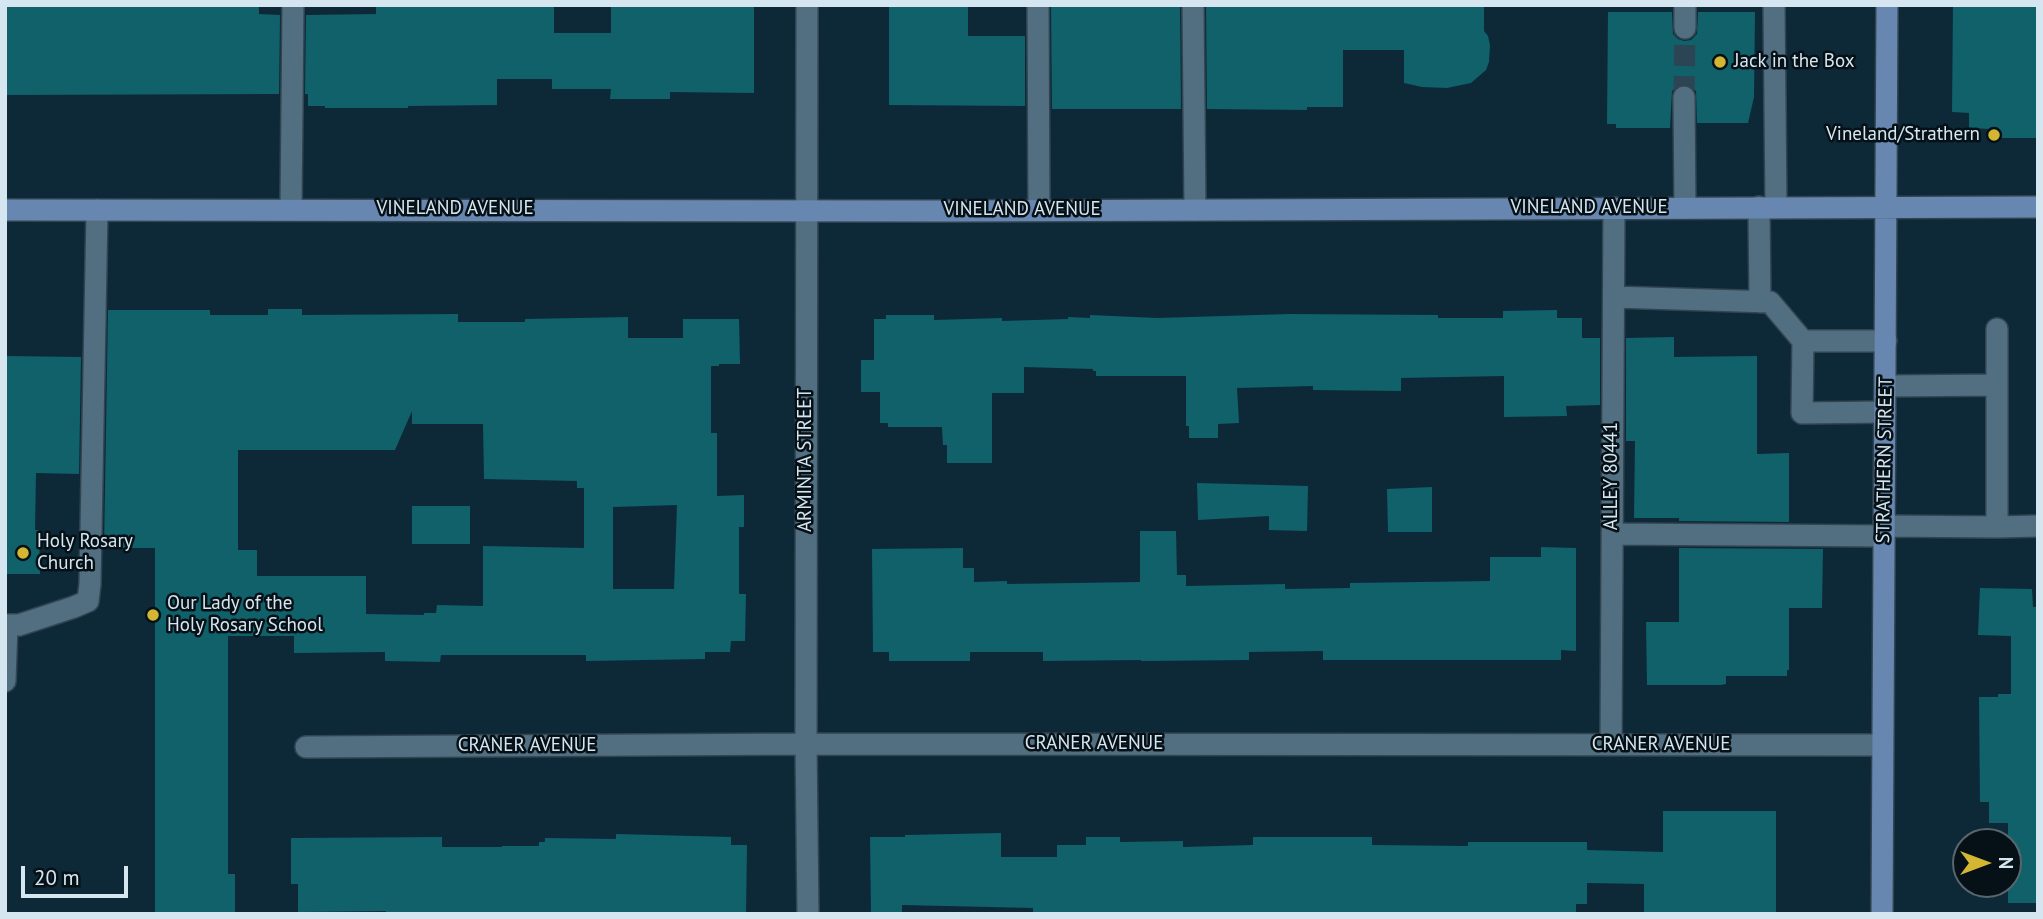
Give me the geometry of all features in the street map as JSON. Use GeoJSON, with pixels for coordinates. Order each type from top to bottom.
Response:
{"type":"FeatureCollection","features":[{"type":"Feature","properties":{"kind":"main road","name":"STRATHERN STREET"},"geometry":{"type":"LineString","coordinates":[[1882,914],[1887,5]]}},
{"type":"Feature","properties":{"kind":"main road","name":"VINELAND AVENUE"},"geometry":{"type":"LineString","coordinates":[[5,210],[807,211],[2038,207]]}},
{"type":"Feature","properties":{"kind":"street"},"geometry":{"type":"LineString","coordinates":[[291,209],[293,5]]}},
{"type":"Feature","properties":{"kind":"street","name":"ARMINTA STREET"},"geometry":{"type":"LineString","coordinates":[[807,5],[808,914]]}},
{"type":"Feature","properties":{"kind":"street"},"geometry":{"type":"LineString","coordinates":[[1038,5],[1039,210]]}},
{"type":"Feature","properties":{"kind":"street"},"geometry":{"type":"LineString","coordinates":[[1193,5],[1195,210]]}},
{"type":"Feature","properties":{"kind":"street"},"geometry":{"type":"LineString","coordinates":[[1685,5],[1685,28]]}},
{"type":"Feature","properties":{"kind":"street"},"geometry":{"type":"LineString","coordinates":[[1760,302],[1768,208],[1774,5]]}},
{"type":"Feature","properties":{"kind":"street"},"geometry":{"type":"LineString","coordinates":[[1684,97],[1685,208]]}},
{"type":"Feature","properties":{"kind":"street","name":"ALLEY 80441"},"geometry":{"type":"LineString","coordinates":[[1611,744],[1614,208]]}},
{"type":"Feature","properties":{"kind":"street"},"geometry":{"type":"LineString","coordinates":[[5,681],[6,625],[19,625],[88,601],[97,210]]}},
{"type":"Feature","properties":{"kind":"street"},"geometry":{"type":"LineString","coordinates":[[1614,297],[1770,302],[1804,341],[1802,413],[1885,412]]}},
{"type":"Feature","properties":{"kind":"street"},"geometry":{"type":"LineString","coordinates":[[1997,329],[1997,527]]}},
{"type":"Feature","properties":{"kind":"street"},"geometry":{"type":"LineString","coordinates":[[1804,341],[1886,341]]}},
{"type":"Feature","properties":{"kind":"street"},"geometry":{"type":"LineString","coordinates":[[1886,386],[1997,385]]}},
{"type":"Feature","properties":{"kind":"street"},"geometry":{"type":"LineString","coordinates":[[1612,534],[1884,531],[2038,526]]}},
{"type":"Feature","properties":{"kind":"street","name":"CRANER AVENUE"},"geometry":{"type":"LineString","coordinates":[[306,747],[806,744],[1882,745]]}},
{"type":"Feature","properties":{"kind":"building"},"geometry":{"type":"Polygon","coordinates":[[[5,5],[259,5],[259,14],[280,15],[279,94],[5,95],[5,5]]]}},
{"type":"Feature","properties":{"kind":"building"},"geometry":{"type":"Polygon","coordinates":[[[376,5],[554,5],[554,33],[611,33],[611,5],[754,5],[754,93],[670,92],[670,99],[610,99],[611,89],[552,89],[552,79],[497,79],[497,105],[408,108],[308,106],[308,94],[305,94],[306,15],[376,14],[376,5]]]}},
{"type":"Feature","properties":{"kind":"building"},"geometry":{"type":"Polygon","coordinates":[[[889,5],[968,5],[968,36],[1025,36],[1025,106],[889,105],[889,5]]]}},
{"type":"Feature","properties":{"kind":"building"},"geometry":{"type":"Polygon","coordinates":[[[1051,5],[1180,5],[1181,109],[1052,109],[1051,5]]]}},
{"type":"Feature","properties":{"kind":"building"},"geometry":{"type":"Polygon","coordinates":[[[1206,5],[1484,5],[1484,31],[1490,45],[1489,62],[1486,70],[1471,83],[1447,88],[1422,87],[1404,83],[1404,50],[1343,50],[1343,107],[1307,107],[1307,110],[1207,109],[1206,5]]]}},
{"type":"Feature","properties":{"kind":"building"},"geometry":{"type":"Polygon","coordinates":[[[1953,5],[2038,5],[2038,138],[1991,138],[1991,129],[1969,128],[1969,113],[1952,112],[1953,5]]]}},
{"type":"Feature","properties":{"kind":"building"},"geometry":{"type":"Polygon","coordinates":[[[1608,12],[1672,12],[1673,34],[1684,41],[1691,40],[1697,34],[1698,12],[1755,12],[1754,97],[1748,123],[1697,123],[1696,91],[1690,85],[1683,84],[1672,91],[1670,128],[1616,128],[1616,124],[1607,124],[1608,12]]]}},
{"type":"Feature","properties":{"kind":"building"},"geometry":{"type":"Polygon","coordinates":[[[268,309],[302,309],[302,315],[458,314],[458,322],[628,317],[628,338],[683,338],[683,319],[739,319],[740,364],[711,366],[711,433],[717,433],[717,496],[744,495],[744,527],[739,527],[739,594],[746,594],[745,641],[731,641],[730,652],[705,652],[705,659],[586,661],[586,655],[441,655],[440,662],[385,661],[385,652],[294,653],[294,636],[228,636],[228,874],[235,874],[235,914],[155,914],[155,548],[104,548],[108,310],[210,310],[210,315],[268,315],[268,309]],[[412,411],[395,450],[238,450],[238,550],[257,550],[257,576],[366,576],[366,614],[424,615],[436,613],[437,605],[483,606],[483,546],[584,548],[584,488],[577,488],[577,481],[484,479],[483,424],[412,424],[412,411]],[[677,505],[613,507],[613,589],[674,589],[677,505]]]}},
{"type":"Feature","properties":{"kind":"building"},"geometry":{"type":"Polygon","coordinates":[[[1557,310],[1557,318],[1582,318],[1582,338],[1600,338],[1600,405],[1566,406],[1567,416],[1504,417],[1504,376],[1401,378],[1401,391],[1313,390],[1313,386],[1237,388],[1239,423],[1218,424],[1218,438],[1189,438],[1189,426],[1186,426],[1186,376],[1096,376],[1093,369],[1024,367],[1024,393],[992,393],[992,463],[947,463],[947,445],[943,445],[942,427],[888,427],[888,423],[880,423],[880,392],[861,392],[861,360],[874,360],[874,319],[886,319],[886,315],[934,315],[934,320],[1002,318],[1002,321],[1090,318],[1090,315],[1157,318],[1290,314],[1438,315],[1438,318],[1503,318],[1503,311],[1557,310]]]}},
{"type":"Feature","properties":{"kind":"building"},"geometry":{"type":"Polygon","coordinates":[[[1674,337],[1674,357],[1757,356],[1757,454],[1789,453],[1789,522],[1634,518],[1635,441],[1626,441],[1626,338],[1674,337]]]}},
{"type":"Feature","properties":{"kind":"building"},"geometry":{"type":"Polygon","coordinates":[[[5,356],[81,357],[79,474],[36,473],[35,530],[39,530],[40,574],[5,574],[5,356]]]}},
{"type":"Feature","properties":{"kind":"building"},"geometry":{"type":"Polygon","coordinates":[[[1197,483],[1308,486],[1307,531],[1269,530],[1269,516],[1198,520],[1197,483]]]}},
{"type":"Feature","properties":{"kind":"building"},"geometry":{"type":"Polygon","coordinates":[[[1432,487],[1432,532],[1388,532],[1387,489],[1432,487]]]}},
{"type":"Feature","properties":{"kind":"building"},"geometry":{"type":"Polygon","coordinates":[[[412,506],[470,506],[470,544],[412,544],[412,506]]]}},
{"type":"Feature","properties":{"kind":"building"},"geometry":{"type":"Polygon","coordinates":[[[1140,531],[1176,531],[1177,575],[1186,575],[1186,586],[1285,584],[1285,589],[1350,588],[1350,583],[1490,581],[1490,557],[1541,557],[1541,547],[1576,548],[1576,651],[1561,650],[1561,660],[1323,660],[1323,651],[1249,652],[1249,660],[1141,661],[1043,661],[1043,652],[970,652],[970,661],[889,661],[889,652],[873,652],[872,549],[963,548],[963,568],[974,568],[974,582],[1140,582],[1140,531]]]}},
{"type":"Feature","properties":{"kind":"building"},"geometry":{"type":"Polygon","coordinates":[[[1679,548],[1823,549],[1822,608],[1789,608],[1787,676],[1726,676],[1726,684],[1721,685],[1647,685],[1646,622],[1679,622],[1679,548]]]}},
{"type":"Feature","properties":{"kind":"building"},"geometry":{"type":"Polygon","coordinates":[[[1980,588],[2032,589],[2033,607],[2038,607],[2038,903],[2008,903],[2008,898],[2022,898],[2022,828],[2008,828],[2008,823],[1989,823],[1989,802],[1980,802],[1979,697],[2011,694],[2011,636],[1978,635],[1980,588]]]}},
{"type":"Feature","properties":{"kind":"building"},"geometry":{"type":"Polygon","coordinates":[[[1663,811],[1776,811],[1776,914],[1644,914],[1644,884],[1587,883],[1587,904],[1576,904],[1576,914],[1033,914],[1033,908],[902,905],[902,914],[871,914],[870,837],[1001,833],[1001,857],[1057,857],[1057,845],[1086,845],[1086,837],[1120,837],[1120,842],[1183,841],[1183,847],[1253,845],[1253,837],[1372,837],[1372,845],[1468,846],[1468,842],[1587,842],[1587,850],[1663,852],[1663,811]]]}},
{"type":"Feature","properties":{"kind":"building"},"geometry":{"type":"Polygon","coordinates":[[[616,834],[731,837],[731,845],[747,845],[746,914],[298,912],[298,884],[291,884],[291,838],[442,837],[442,847],[502,847],[539,846],[539,842],[545,842],[545,838],[616,839],[616,834]]]}},
{"type":"Feature","properties":{"kind":"tunnel"},"geometry":{"type":"LineString","coordinates":[[1684,97],[1685,28]]}},
{"type":"Feature","properties":{"kind":"place","name":"Jack in the Box"},"geometry":{"type":"Point","coordinates":[1720,62]}},
{"type":"Feature","properties":{"kind":"place","name":"Vineland/Strathern"},"geometry":{"type":"Point","coordinates":[1994,135]}},
{"type":"Feature","properties":{"kind":"place","name":"Holy Rosary Church"},"geometry":{"type":"Point","coordinates":[23,553]}},
{"type":"Feature","properties":{"kind":"place","name":"Our Lady of the Holy Rosary School"},"geometry":{"type":"Point","coordinates":[153,615]}}]}
